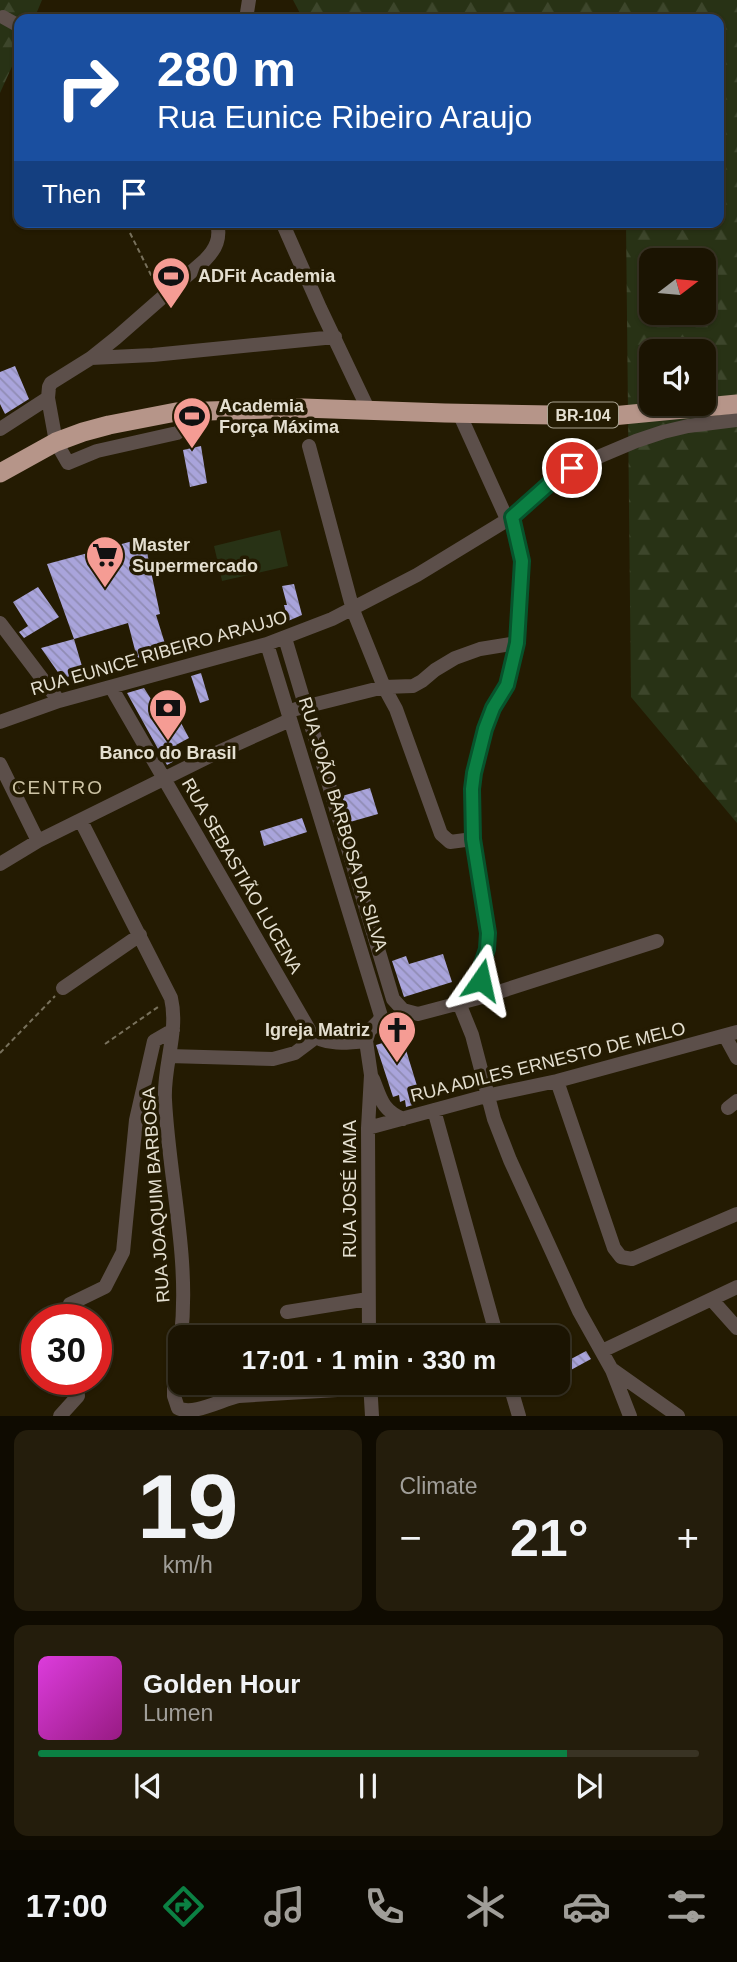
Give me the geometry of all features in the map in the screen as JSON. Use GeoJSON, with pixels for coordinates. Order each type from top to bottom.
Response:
{"type":"FeatureCollection","features":[{"type":"Feature","properties":{"kind":"highway","name":"BR-104"},"geometry":{"type":"LineString","coordinates":[[2,468],[56,442],[109,425],[176,412],[303,408],[612,416],[737,404]]}},
{"type":"Feature","properties":{"kind":"street"},"geometry":{"type":"LineString","coordinates":[[3,17],[14,23]]}},
{"type":"Feature","properties":{"kind":"street"},"geometry":{"type":"LineString","coordinates":[[209,411],[177,433],[97,451],[68,463],[56,442],[48,398],[51,383],[91,358],[127,329],[212,253],[219,237],[218,228]]}},
{"type":"Feature","properties":{"kind":"street"},"geometry":{"type":"LineString","coordinates":[[285,228],[369,411]]}},
{"type":"Feature","properties":{"kind":"street"},"geometry":{"type":"LineString","coordinates":[[91,358],[153,355],[335,337]]}},
{"type":"Feature","properties":{"kind":"street"},"geometry":{"type":"LineString","coordinates":[[0,429],[48,398]]}},
{"type":"Feature","properties":{"kind":"street"},"geometry":{"type":"LineString","coordinates":[[459,413],[509,518],[522,561],[517,643],[507,685],[489,718],[472,789],[473,839],[488,933],[487,949],[480,970],[486,996]]}},
{"type":"Feature","properties":{"kind":"street","name":"RUA EUNICE RIBEIRO ARAUJO"},"geometry":{"type":"LineString","coordinates":[[0,722],[59,701],[285,638],[353,610],[417,575],[509,518],[572,468],[636,440],[688,426],[737,420]]}},
{"type":"Feature","properties":{"kind":"street"},"geometry":{"type":"LineString","coordinates":[[109,425],[113,447]]}},
{"type":"Feature","properties":{"kind":"street"},"geometry":{"type":"LineString","coordinates":[[309,446],[353,610],[384,687],[396,709],[442,835],[450,842],[473,839]]}},
{"type":"Feature","properties":{"kind":"street"},"geometry":{"type":"LineString","coordinates":[[0,623],[59,701]]}},
{"type":"Feature","properties":{"kind":"street","name":"RUA JOÃO BARBOSA DA SILVA"},"geometry":{"type":"LineString","coordinates":[[285,638],[393,999],[403,1010],[418,1014],[459,1003]]}},
{"type":"Feature","properties":{"kind":"street"},"geometry":{"type":"LineString","coordinates":[[0,864],[37,841],[165,779],[305,706],[384,687],[413,686],[455,658],[480,649],[517,643]]}},
{"type":"Feature","properties":{"kind":"street","name":"RUA JOÃO BARBOSA DA SILVA"},"geometry":{"type":"LineString","coordinates":[[267,644],[381,1016],[369,1031],[366,1041]]}},
{"type":"Feature","properties":{"kind":"street","name":"RUA SEBASTIÃO LUCENA"},"geometry":{"type":"LineString","coordinates":[[111,687],[315,1038]]}},
{"type":"Feature","properties":{"kind":"street"},"geometry":{"type":"LineString","coordinates":[[0,764],[37,841]]}},
{"type":"Feature","properties":{"kind":"street","name":"RUA JOAQUIM BARBOSA"},"geometry":{"type":"LineString","coordinates":[[81,821],[140,935],[173,1007],[165,1098],[182,1258],[182,1325]]}},
{"type":"Feature","properties":{"kind":"street"},"geometry":{"type":"LineString","coordinates":[[63,988],[140,935]]}},
{"type":"Feature","properties":{"kind":"street"},"geometry":{"type":"LineString","coordinates":[[630,1416],[612,1370],[579,1311],[496,1126],[472,1035],[459,1003],[657,941]]}},
{"type":"Feature","properties":{"kind":"street"},"geometry":{"type":"LineString","coordinates":[[70,1304],[106,1287],[123,1252],[136,1120],[154,1041],[173,1030]]}},
{"type":"Feature","properties":{"kind":"street"},"geometry":{"type":"LineString","coordinates":[[731,1034],[737,1058]]}},
{"type":"Feature","properties":{"kind":"street","name":"RUA ADILES ERNESTO DE MELO"},"geometry":{"type":"LineString","coordinates":[[368,1128],[731,1034]]}},
{"type":"Feature","properties":{"kind":"street"},"geometry":{"type":"LineString","coordinates":[[169,1056],[273,1059],[295,1053],[315,1038],[328,1042],[366,1041]]}},
{"type":"Feature","properties":{"kind":"street","name":"RUA JOSÉ MAIA"},"geometry":{"type":"LineString","coordinates":[[366,1041],[371,1075],[368,1128],[369,1325]]}},
{"type":"Feature","properties":{"kind":"street"},"geometry":{"type":"LineString","coordinates":[[371,1075],[385,1108],[403,1119]]}},
{"type":"Feature","properties":{"kind":"street"},"geometry":{"type":"LineString","coordinates":[[557,1081],[614,1248],[621,1257],[632,1259],[737,1214]]}},
{"type":"Feature","properties":{"kind":"street"},"geometry":{"type":"LineString","coordinates":[[434,1110],[494,1325]]}},
{"type":"Feature","properties":{"kind":"street"},"geometry":{"type":"LineString","coordinates":[[602,1351],[737,1287]]}},
{"type":"Feature","properties":{"kind":"street"},"geometry":{"type":"LineString","coordinates":[[287,1312],[368,1299]]}},
{"type":"Feature","properties":{"kind":"street"},"geometry":{"type":"LineString","coordinates":[[712,1300],[737,1328]]}},
{"type":"Feature","properties":{"kind":"street"},"geometry":{"type":"LineString","coordinates":[[612,1370],[678,1416]]}},
{"type":"Feature","properties":{"kind":"street"},"geometry":{"type":"LineString","coordinates":[[60,1416],[78,1395]]}},
{"type":"Feature","properties":{"kind":"street"},"geometry":{"type":"LineString","coordinates":[[174,1395],[178,1408],[182,1412],[192,1413],[228,1399],[252,1395]]}},
{"type":"Feature","properties":{"kind":"street"},"geometry":{"type":"LineString","coordinates":[[371,1395],[372,1416]]}},
{"type":"Feature","properties":{"kind":"street"},"geometry":{"type":"LineString","coordinates":[[513,1395],[519,1416]]}},
{"type":"Feature","properties":{"kind":"path"},"geometry":{"type":"LineString","coordinates":[[130,233],[162,297]]}},
{"type":"Feature","properties":{"kind":"path"},"geometry":{"type":"LineString","coordinates":[[0,1053],[63,988]]}},
{"type":"Feature","properties":{"kind":"path"},"geometry":{"type":"LineString","coordinates":[[105,1044],[171,998]]}},
{"type":"Feature","properties":{"kind":"green space"},"geometry":{"type":"Polygon","coordinates":[[[0,0],[42,0],[36,14],[14,14],[14,62],[0,93],[0,0]]]}},
{"type":"Feature","properties":{"kind":"green space"},"geometry":{"type":"Polygon","coordinates":[[[293,0],[737,0],[737,823],[631,697],[626,228],[724,228],[724,14],[300,14],[293,0]]]}},
{"type":"Feature","properties":{"kind":"green space"},"geometry":{"type":"Polygon","coordinates":[[[280,530],[288,566],[222,581],[214,546],[280,530]]]}},
{"type":"Feature","properties":{"kind":"building"},"geometry":{"type":"Polygon","coordinates":[[[15,366],[29,399],[5,414],[0,404],[0,372],[15,366]]]}},
{"type":"Feature","properties":{"kind":"building"},"geometry":{"type":"Polygon","coordinates":[[[201,446],[207,483],[190,487],[183,450],[201,446]]]}},
{"type":"Feature","properties":{"kind":"building","name":"Master Supermercado"},"geometry":{"type":"Polygon","coordinates":[[[144,538],[160,614],[156,615],[167,650],[137,658],[128,623],[74,639],[47,564],[144,538]]]}},
{"type":"Feature","properties":{"kind":"building"},"geometry":{"type":"Polygon","coordinates":[[[294,584],[302,615],[288,621],[282,586],[294,584]]]}},
{"type":"Feature","properties":{"kind":"building"},"geometry":{"type":"Polygon","coordinates":[[[38,587],[59,617],[24,638],[19,632],[28,626],[13,602],[38,587]]]}},
{"type":"Feature","properties":{"kind":"building"},"geometry":{"type":"Polygon","coordinates":[[[74,639],[84,673],[62,678],[41,648],[74,639]]]}},
{"type":"Feature","properties":{"kind":"building"},"geometry":{"type":"Polygon","coordinates":[[[201,673],[209,700],[200,703],[191,676],[201,673]]]}},
{"type":"Feature","properties":{"kind":"building"},"geometry":{"type":"Polygon","coordinates":[[[144,688],[151,699],[155,697],[171,728],[181,723],[189,738],[176,745],[180,751],[175,754],[178,759],[167,765],[127,693],[144,688]]]}},
{"type":"Feature","properties":{"kind":"building"},"geometry":{"type":"Polygon","coordinates":[[[370,788],[378,814],[350,822],[342,796],[370,788]]]}},
{"type":"Feature","properties":{"kind":"building"},"geometry":{"type":"Polygon","coordinates":[[[302,818],[307,832],[264,846],[260,831],[302,818]]]}},
{"type":"Feature","properties":{"kind":"building"},"geometry":{"type":"Polygon","coordinates":[[[443,954],[452,982],[404,997],[392,961],[406,956],[409,964],[443,954]]]}},
{"type":"Feature","properties":{"kind":"building"},"geometry":{"type":"Polygon","coordinates":[[[402,1037],[418,1089],[412,1091],[416,1104],[406,1107],[405,1100],[400,1102],[399,1095],[393,1097],[376,1045],[402,1037]]]}},
{"type":"Feature","properties":{"kind":"building"},"geometry":{"type":"Polygon","coordinates":[[[586,1351],[591,1359],[570,1370],[570,1360],[586,1351]]]}},
{"type":"Feature","properties":{"kind":"place","name":"ADFit Academia"},"geometry":{"type":"Point","coordinates":[171,310]}},
{"type":"Feature","properties":{"kind":"place","name":"Academia Força Máxima"},"geometry":{"type":"Point","coordinates":[192,450]}},
{"type":"Feature","properties":{"kind":"place","name":"Master Supermercado"},"geometry":{"type":"Point","coordinates":[105,589]}},
{"type":"Feature","properties":{"kind":"place","name":"Banco do Brasil"},"geometry":{"type":"Point","coordinates":[168,742]}},
{"type":"Feature","properties":{"kind":"place","name":"Igreja Matriz"},"geometry":{"type":"Point","coordinates":[397,1064]}},
{"type":"Feature","properties":{"kind":"district","name":"CENTRO"},"geometry":{"type":"Point","coordinates":[58,787]}},
{"type":"Feature","properties":{"kind":"route"},"geometry":{"type":"LineString","coordinates":[[481,980],[480,970],[487,949],[488,933],[473,839],[472,789],[485,729],[493,708],[507,685],[517,643],[522,561],[512,517],[549,484],[572,468]]}}]}
